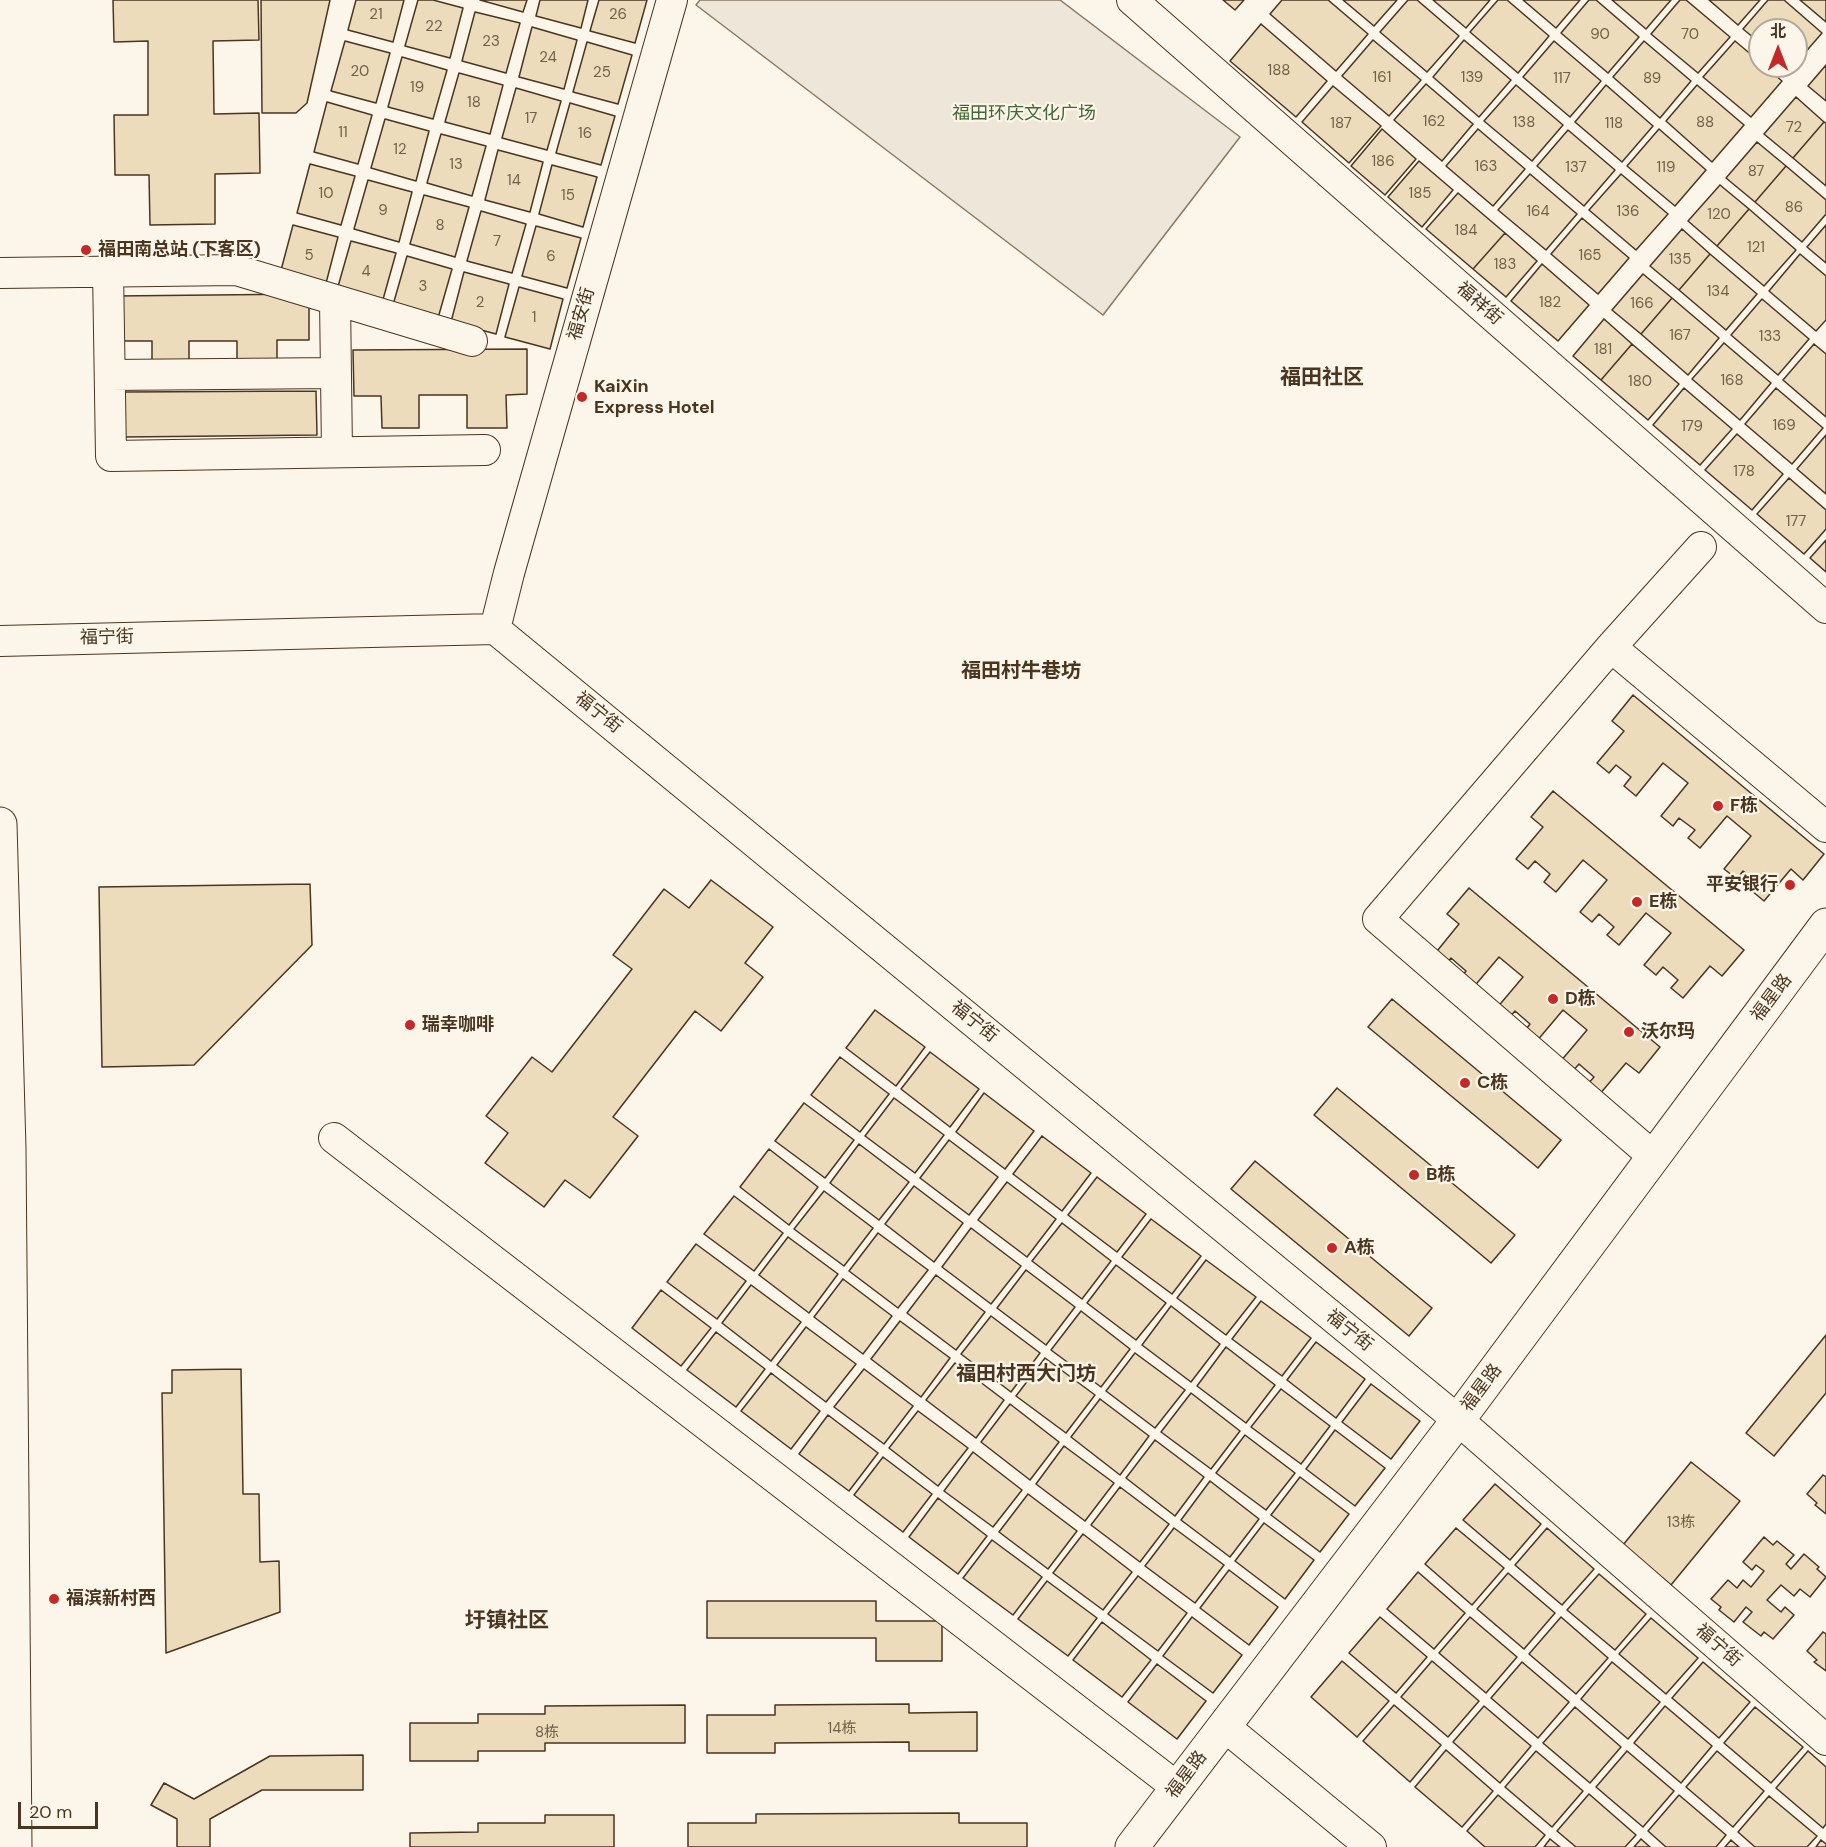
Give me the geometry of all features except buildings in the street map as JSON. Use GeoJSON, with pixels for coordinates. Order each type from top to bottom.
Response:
{"type":"FeatureCollection","features":[{"type":"Feature","properties":{"kind":"main road"},"geometry":{"type":"LineString","coordinates":[[0,824],[9,1149],[15,1847]]}},
{"type":"Feature","properties":{"kind":"main road","name":"福星路"},"geometry":{"type":"LineString","coordinates":[[1132,1847],[1458,1420],[1826,925]]}},
{"type":"Feature","properties":{"kind":"street","name":"福安街"},"geometry":{"type":"LineString","coordinates":[[495,629],[672,0]]}},
{"type":"Feature","properties":{"kind":"street","name":"福祥街"},"geometry":{"type":"LineString","coordinates":[[1132,0],[1826,608]]}},
{"type":"Feature","properties":{"kind":"street"},"geometry":{"type":"LineString","coordinates":[[108,270],[111,456],[485,450]]}},
{"type":"Feature","properties":{"kind":"street"},"geometry":{"type":"LineString","coordinates":[[0,273],[236,270],[472,341]]}},
{"type":"Feature","properties":{"kind":"street"},"geometry":{"type":"LineString","coordinates":[[335,300],[337,452]]}},
{"type":"Feature","properties":{"kind":"street"},"geometry":{"type":"LineString","coordinates":[[110,375],[336,373]]}},
{"type":"Feature","properties":{"kind":"street"},"geometry":{"type":"LineString","coordinates":[[1654,1157],[1378,920],[1611,647],[1701,547]]}},
{"type":"Feature","properties":{"kind":"street","name":"福宁街"},"geometry":{"type":"LineString","coordinates":[[0,641],[495,629],[1458,1420],[1826,1740]]}},
{"type":"Feature","properties":{"kind":"street"},"geometry":{"type":"LineString","coordinates":[[1611,647],[1826,827]]}},
{"type":"Feature","properties":{"kind":"street"},"geometry":{"type":"LineString","coordinates":[[334,1138],[1178,1788]]}},
{"type":"Feature","properties":{"kind":"street"},"geometry":{"type":"LineString","coordinates":[[1224,1726],[1371,1847]]}},
{"type":"Feature","properties":{"kind":"green space","name":"福田环庆文化广场"},"geometry":{"type":"Polygon","coordinates":[[[700,0],[1060,0],[1240,137],[1103,315],[696,5],[700,0]]]}},
{"type":"Feature","properties":{"kind":"place","name":"福田南总站 (下客区)"},"geometry":{"type":"Point","coordinates":[86,250]}},
{"type":"Feature","properties":{"kind":"place","name":"KaiXin Express Hotel"},"geometry":{"type":"Point","coordinates":[582,397]}},
{"type":"Feature","properties":{"kind":"place","name":"F栋"},"geometry":{"type":"Point","coordinates":[1718,806]}},
{"type":"Feature","properties":{"kind":"place","name":"平安银行"},"geometry":{"type":"Point","coordinates":[1790,885]}},
{"type":"Feature","properties":{"kind":"place","name":"E栋"},"geometry":{"type":"Point","coordinates":[1637,902]}},
{"type":"Feature","properties":{"kind":"place","name":"D栋"},"geometry":{"type":"Point","coordinates":[1553,999]}},
{"type":"Feature","properties":{"kind":"place","name":"瑞幸咖啡"},"geometry":{"type":"Point","coordinates":[410,1025]}},
{"type":"Feature","properties":{"kind":"place","name":"沃尔玛"},"geometry":{"type":"Point","coordinates":[1629,1032]}},
{"type":"Feature","properties":{"kind":"place","name":"C栋"},"geometry":{"type":"Point","coordinates":[1465,1083]}},
{"type":"Feature","properties":{"kind":"place","name":"B栋"},"geometry":{"type":"Point","coordinates":[1414,1175]}},
{"type":"Feature","properties":{"kind":"place","name":"A栋"},"geometry":{"type":"Point","coordinates":[1332,1248]}},
{"type":"Feature","properties":{"kind":"place","name":"福滨新村西"},"geometry":{"type":"Point","coordinates":[54,1599]}},
{"type":"Feature","properties":{"kind":"district","name":"福田社区"},"geometry":{"type":"Point","coordinates":[1322,378]}},
{"type":"Feature","properties":{"kind":"district","name":"福田村牛巷坊"},"geometry":{"type":"Point","coordinates":[1021,672]}},
{"type":"Feature","properties":{"kind":"district","name":"福田村西大门坊"},"geometry":{"type":"Point","coordinates":[1026,1375]}},
{"type":"Feature","properties":{"kind":"district","name":"圩镇社区"},"geometry":{"type":"Point","coordinates":[507,1621]}}]}
